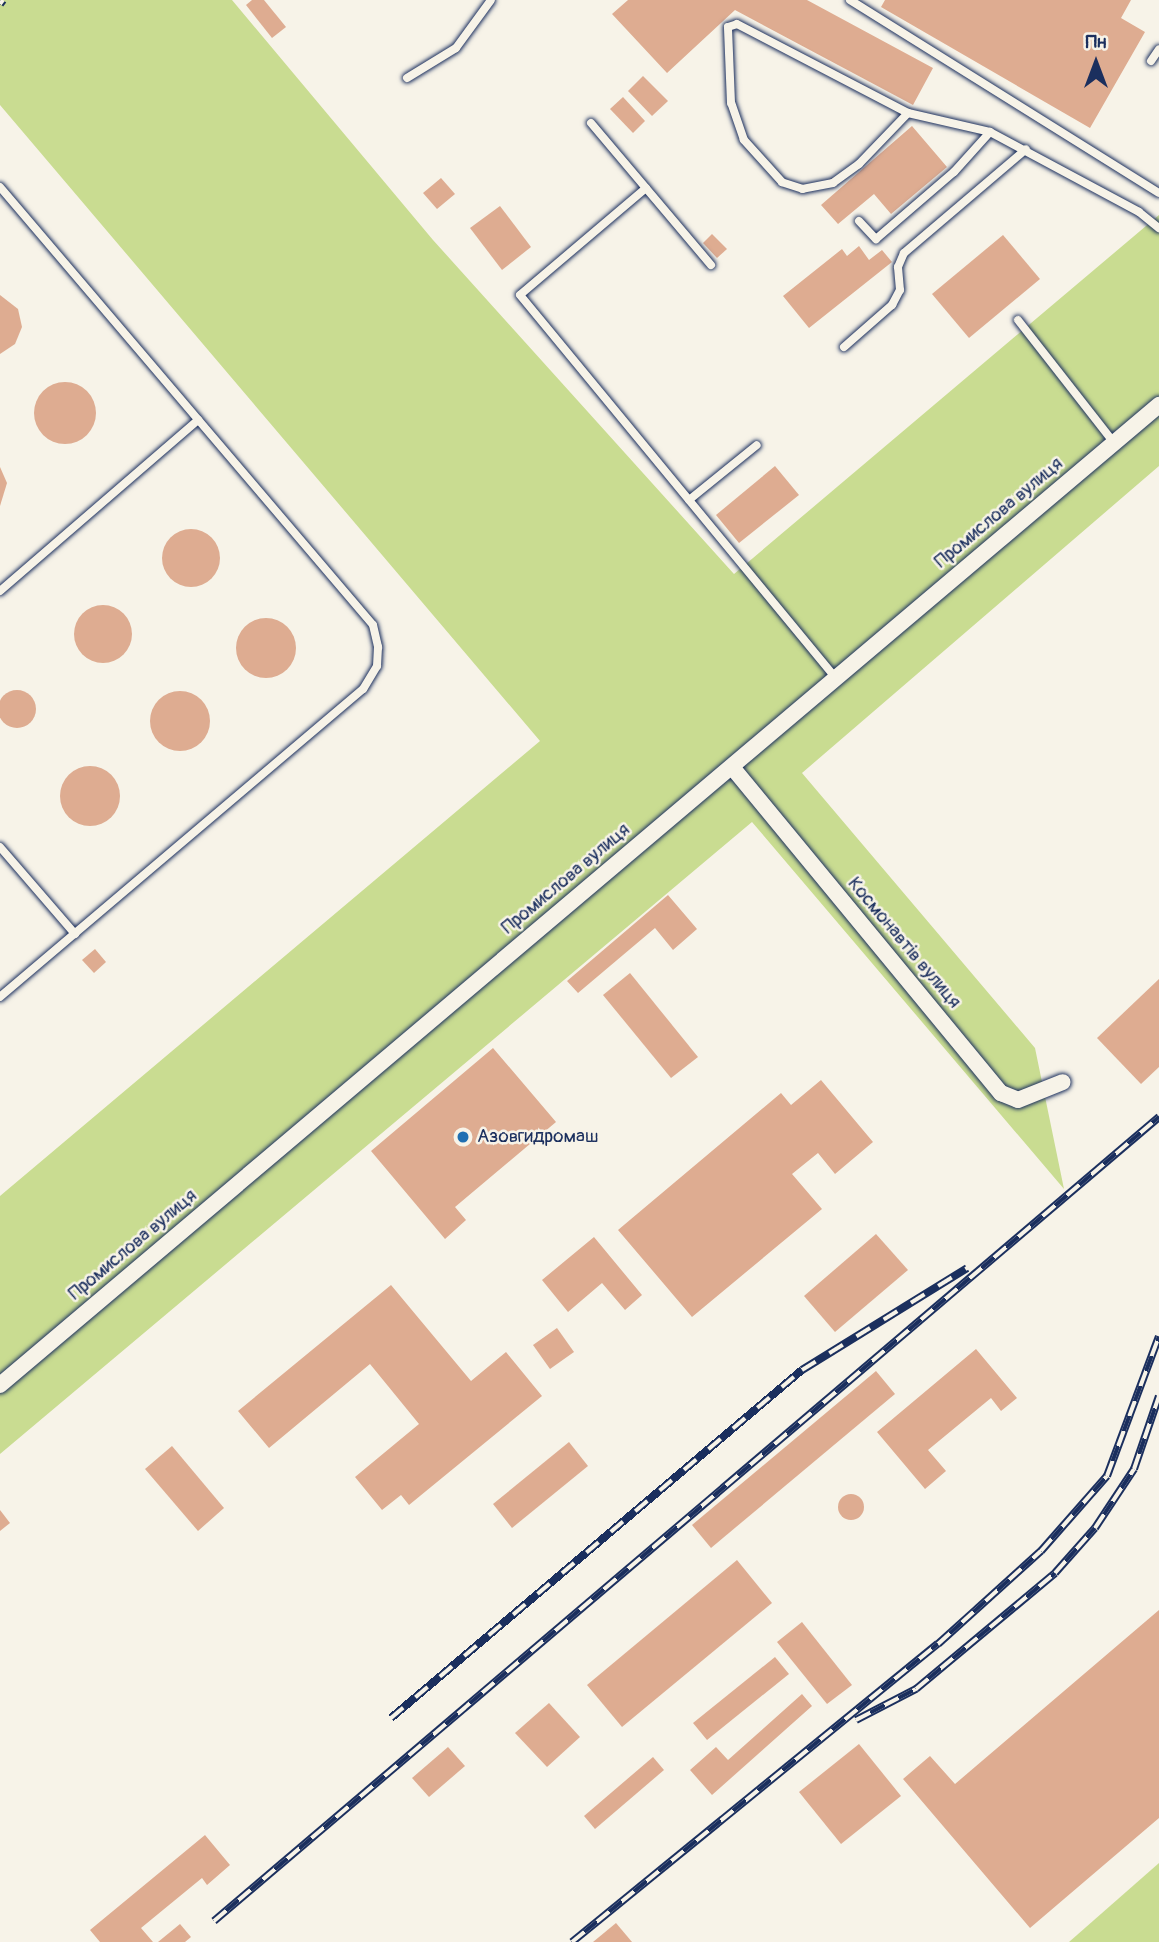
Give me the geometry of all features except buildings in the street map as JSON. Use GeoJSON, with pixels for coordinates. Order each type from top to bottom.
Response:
{"type":"FeatureCollection","features":[{"type":"Feature","properties":{"kind":"street","name":"Промислова вулиця"},"geometry":{"type":"LineString","coordinates":[[0,1385],[1159,405]]}},
{"type":"Feature","properties":{"kind":"street","name":"Космонавтів вулиця"},"geometry":{"type":"LineString","coordinates":[[732,767],[1001,1093],[1018,1100],[1063,1082]]}},
{"type":"Feature","properties":{"kind":"lane"},"geometry":{"type":"LineString","coordinates":[[407,78],[456,48],[491,0]]}},
{"type":"Feature","properties":{"kind":"lane"},"geometry":{"type":"LineString","coordinates":[[850,0],[1159,193]]}},
{"type":"Feature","properties":{"kind":"lane"},"geometry":{"type":"LineString","coordinates":[[908,113],[859,164],[833,183],[803,189],[782,182],[744,140],[731,103],[728,27],[737,24],[908,113],[990,132],[1026,149],[1159,228]]}},
{"type":"Feature","properties":{"kind":"lane"},"geometry":{"type":"LineString","coordinates":[[1151,61],[1159,48]]}},
{"type":"Feature","properties":{"kind":"lane"},"geometry":{"type":"LineString","coordinates":[[591,123],[711,265]]}},
{"type":"Feature","properties":{"kind":"lane"},"geometry":{"type":"LineString","coordinates":[[859,221],[876,239],[954,172],[990,132]]}},
{"type":"Feature","properties":{"kind":"lane"},"geometry":{"type":"LineString","coordinates":[[844,347],[891,305],[900,290],[898,267],[904,253],[1026,149]]}},
{"type":"Feature","properties":{"kind":"lane"},"geometry":{"type":"LineString","coordinates":[[646,188],[520,295],[836,678]]}},
{"type":"Feature","properties":{"kind":"lane"},"geometry":{"type":"LineString","coordinates":[[0,997],[363,689],[377,666],[373,625],[2,192]]}},
{"type":"Feature","properties":{"kind":"lane"},"geometry":{"type":"LineString","coordinates":[[1018,320],[1114,443]]}},
{"type":"Feature","properties":{"kind":"lane"},"geometry":{"type":"LineString","coordinates":[[0,591],[198,419]]}},
{"type":"Feature","properties":{"kind":"lane"},"geometry":{"type":"LineString","coordinates":[[689,500],[757,445]]}},
{"type":"Feature","properties":{"kind":"lane"},"geometry":{"type":"LineString","coordinates":[[0,847],[75,934]]}},
{"type":"Feature","properties":{"kind":"green space"},"geometry":{"type":"Polygon","coordinates":[[[0,0],[232,0],[433,240],[734,574],[1159,215],[1159,466],[802,773],[1035,1048],[1064,1189],[752,822],[0,1454],[0,1196],[540,741],[0,105],[0,0]]]}},
{"type":"Feature","properties":{"kind":"green space"},"geometry":{"type":"Polygon","coordinates":[[[1159,1863],[1159,1942],[1069,1942],[1159,1863]]]}},
{"type":"Feature","properties":{"kind":"railway"},"geometry":{"type":"LineString","coordinates":[[0,4],[3,0]]}},
{"type":"Feature","properties":{"kind":"railway"},"geometry":{"type":"LineString","coordinates":[[214,1921],[1159,1117]]}},
{"type":"Feature","properties":{"kind":"railway"},"geometry":{"type":"LineString","coordinates":[[391,1718],[802,1370],[967,1268]]}},
{"type":"Feature","properties":{"kind":"railway"},"geometry":{"type":"LineString","coordinates":[[572,1942],[938,1644],[1041,1551],[1107,1476],[1159,1336]]}},
{"type":"Feature","properties":{"kind":"railway"},"geometry":{"type":"LineString","coordinates":[[856,1720],[916,1689],[1055,1573],[1095,1528],[1134,1469],[1159,1396]]}},
{"type":"Feature","properties":{"kind":"place","name":"Азовгидромаш"},"geometry":{"type":"Point","coordinates":[463,1137]}}]}
